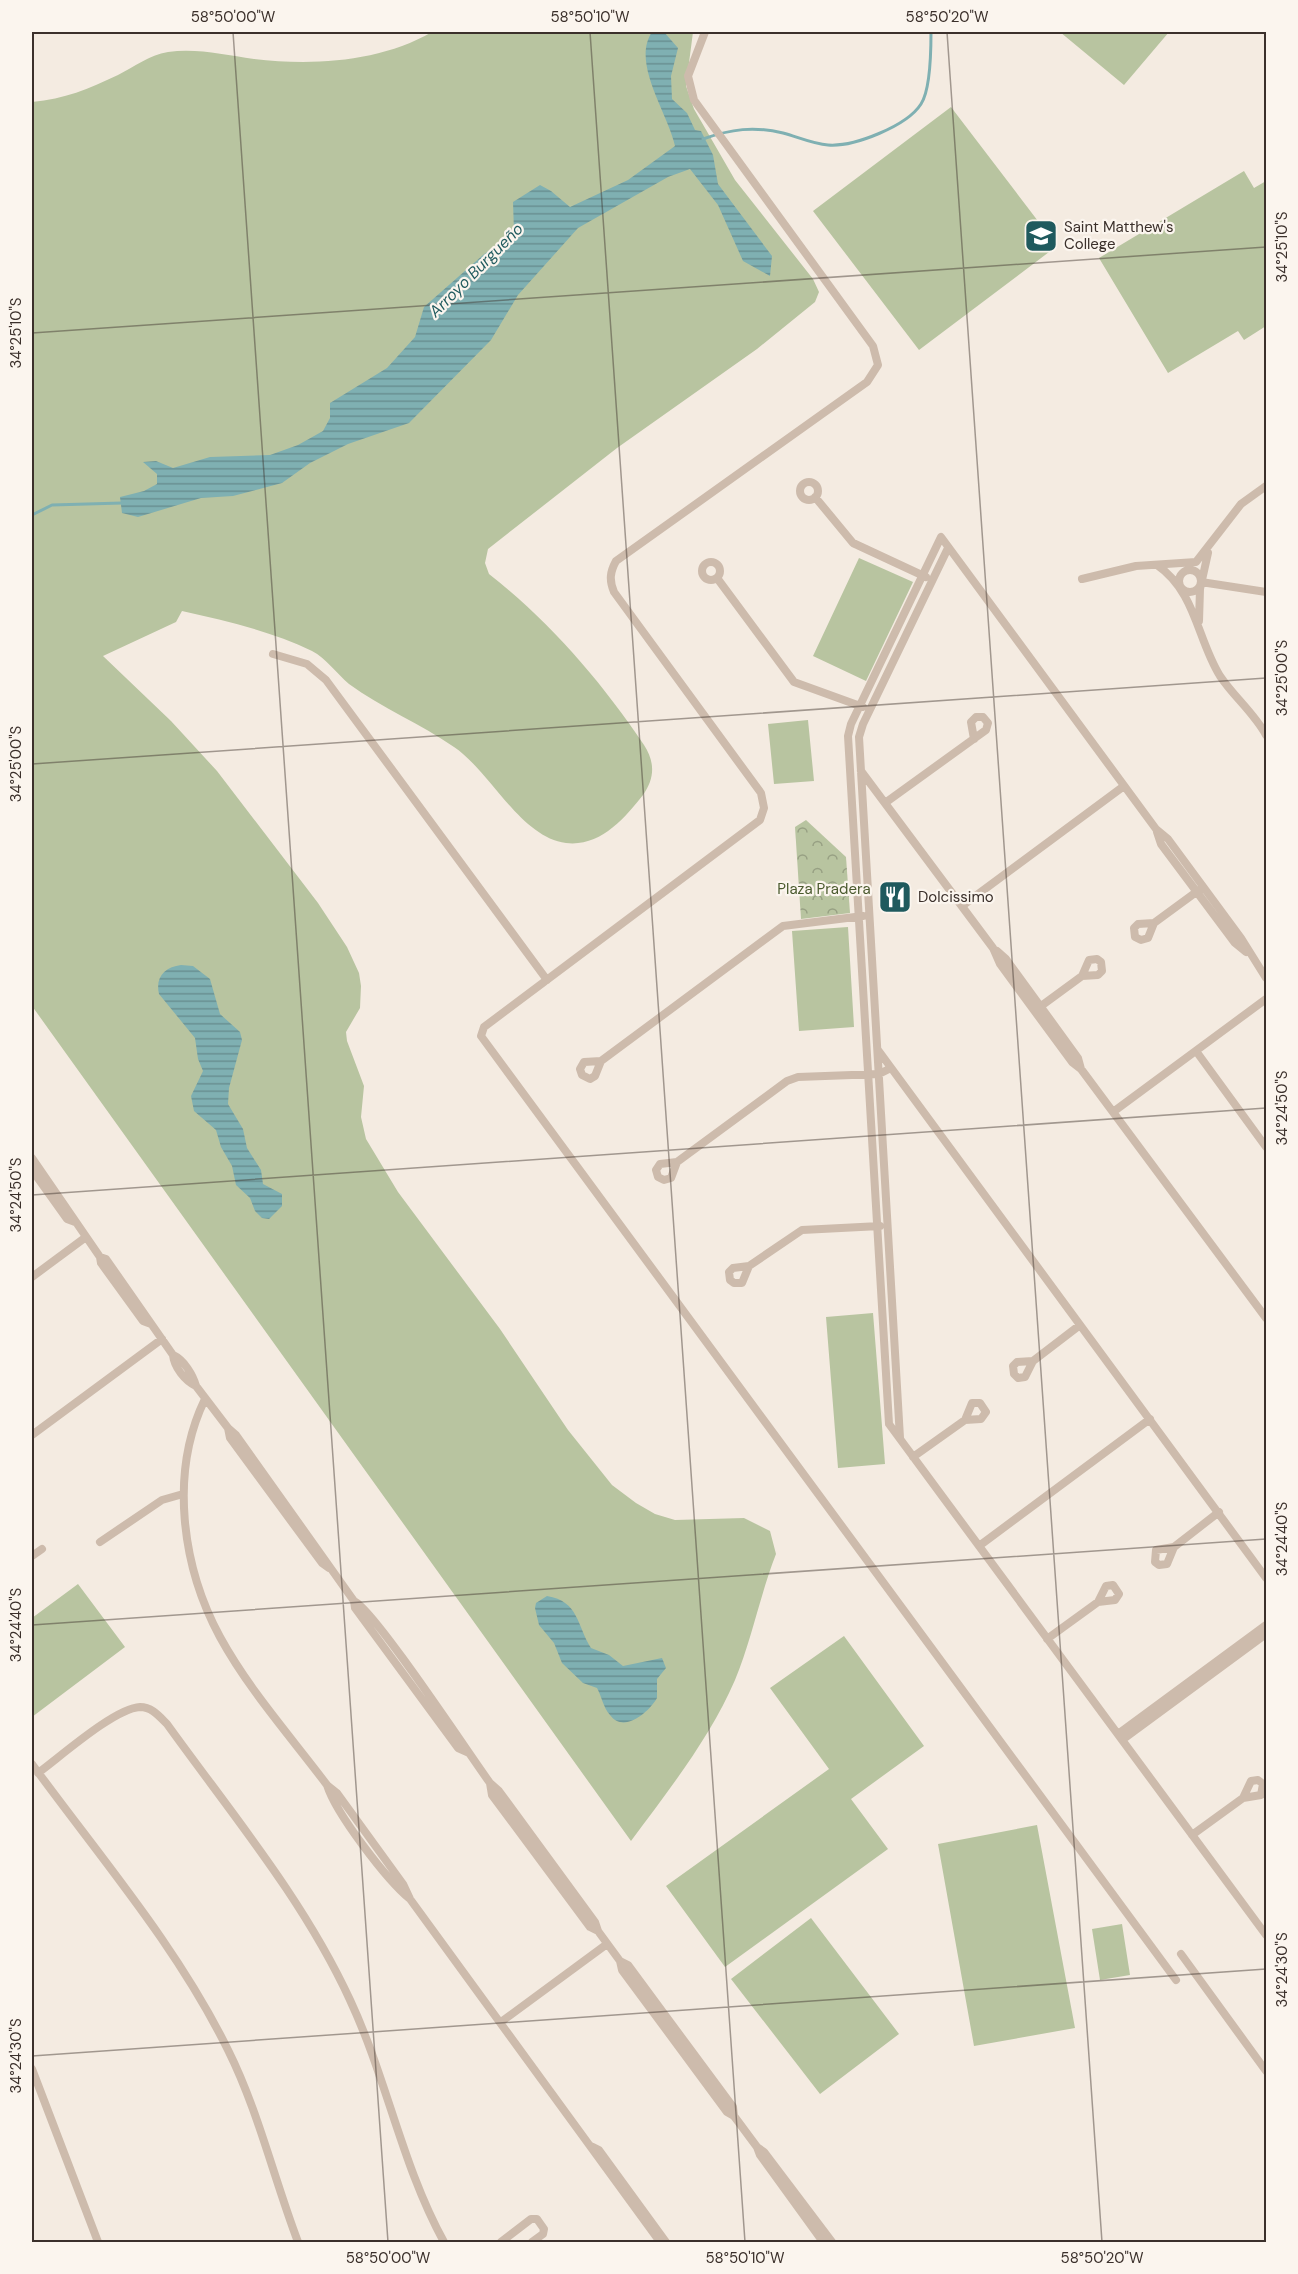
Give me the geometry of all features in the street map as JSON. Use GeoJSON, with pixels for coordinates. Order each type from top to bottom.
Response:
{"type":"FeatureCollection","features":[{"type":"Feature","properties":{"kind":"street"},"geometry":{"type":"LineString","coordinates":[[705,32],[690,67],[689,85],[694,100],[873,346],[878,365],[867,382],[616,561],[610,576],[614,592],[761,793],[763,815],[760,820],[481,1031],[484,1042],[1176,1980]]}},
{"type":"Feature","properties":{"kind":"street"},"geometry":{"type":"LineString","coordinates":[[1266,486],[1241,504],[1201,558],[1186,568],[1178,579],[1220,675],[1253,714],[1266,735]]}},
{"type":"Feature","properties":{"kind":"street"},"geometry":{"type":"LineString","coordinates":[[815,497],[847,539],[855,545],[933,580]]}},
{"type":"Feature","properties":{"kind":"street"},"geometry":{"type":"LineString","coordinates":[[1265,1931],[889,1424],[849,730],[941,537],[1156,829],[1161,844],[1200,890],[1235,943],[1249,955],[1266,978]]}},
{"type":"Feature","properties":{"kind":"street"},"geometry":{"type":"LineString","coordinates":[[1198,622],[1201,582],[1212,543]]}},
{"type":"Feature","properties":{"kind":"street"},"geometry":{"type":"LineString","coordinates":[[900,1439],[859,737],[870,709],[948,548]]}},
{"type":"Feature","properties":{"kind":"street"},"geometry":{"type":"LineString","coordinates":[[1082,579],[1136,566],[1157,565],[1186,568],[1198,573],[1201,582]]}},
{"type":"Feature","properties":{"kind":"street"},"geometry":{"type":"LineString","coordinates":[[1157,565],[1188,592],[1195,591],[1201,582]]}},
{"type":"Feature","properties":{"kind":"street"},"geometry":{"type":"LineString","coordinates":[[717,578],[794,682],[870,709]]}},
{"type":"Feature","properties":{"kind":"street"},"geometry":{"type":"LineString","coordinates":[[1201,582],[1266,592]]}},
{"type":"Feature","properties":{"kind":"street"},"geometry":{"type":"LineString","coordinates":[[273,654],[307,664],[326,680],[547,980]]}},
{"type":"Feature","properties":{"kind":"street"},"geometry":{"type":"LineString","coordinates":[[885,803],[974,739]]}},
{"type":"Feature","properties":{"kind":"street"},"geometry":{"type":"LineString","coordinates":[[850,755],[993,948],[1000,964],[1038,1009],[1072,1062],[1081,1069],[1263,1307],[1266,1318]]}},
{"type":"Feature","properties":{"kind":"street"},"geometry":{"type":"LineString","coordinates":[[962,906],[1124,786]]}},
{"type":"Feature","properties":{"kind":"street"},"geometry":{"type":"LineString","coordinates":[[852,795],[876,790]]}},
{"type":"Feature","properties":{"kind":"street"},"geometry":{"type":"LineString","coordinates":[[855,842],[866,842]]}},
{"type":"Feature","properties":{"kind":"street"},"geometry":{"type":"LineString","coordinates":[[1154,923],[1200,890]]}},
{"type":"Feature","properties":{"kind":"street"},"geometry":{"type":"LineString","coordinates":[[601,1060],[783,926],[869,915]]}},
{"type":"Feature","properties":{"kind":"street"},"geometry":{"type":"LineString","coordinates":[[1038,1009],[1082,976]]}},
{"type":"Feature","properties":{"kind":"street"},"geometry":{"type":"LineString","coordinates":[[1113,1112],[1266,999]]}},
{"type":"Feature","properties":{"kind":"street"},"geometry":{"type":"LineString","coordinates":[[866,1034],[1266,1578]]}},
{"type":"Feature","properties":{"kind":"street"},"geometry":{"type":"LineString","coordinates":[[1196,1051],[1266,1147]]}},
{"type":"Feature","properties":{"kind":"street"},"geometry":{"type":"LineString","coordinates":[[676,1162],[787,1081],[798,1077],[879,1074],[891,1068]]}},
{"type":"Feature","properties":{"kind":"street"},"geometry":{"type":"LineString","coordinates":[[32,1158],[100,1257],[106,1259],[173,1355],[179,1357],[205,1400],[228,1428],[230,1438],[266,1482],[322,1563],[329,1568],[354,1601],[355,1608],[396,1658],[490,1783],[590,1927],[598,1930],[620,1961],[628,1965],[733,2107],[734,2116],[757,2147],[764,2152],[822,2237],[832,2242]]}},
{"type":"Feature","properties":{"kind":"street"},"geometry":{"type":"LineString","coordinates":[[32,1170],[68,1219],[75,1222]]}},
{"type":"Feature","properties":{"kind":"street"},"geometry":{"type":"LineString","coordinates":[[749,1266],[801,1230],[887,1226]]}},
{"type":"Feature","properties":{"kind":"street"},"geometry":{"type":"LineString","coordinates":[[32,1277],[86,1237]]}},
{"type":"Feature","properties":{"kind":"street"},"geometry":{"type":"LineString","coordinates":[[1033,1361],[1080,1325]]}},
{"type":"Feature","properties":{"kind":"street"},"geometry":{"type":"LineString","coordinates":[[32,1435],[162,1339]]}},
{"type":"Feature","properties":{"kind":"street"},"geometry":{"type":"LineString","coordinates":[[205,1400],[191,1434],[183,1494],[193,1566],[219,1636],[243,1673],[327,1785],[337,1793],[397,1888],[411,1899],[592,2147],[595,2155],[666,2242]]}},
{"type":"Feature","properties":{"kind":"street"},"geometry":{"type":"LineString","coordinates":[[979,1546],[1149,1419]]}},
{"type":"Feature","properties":{"kind":"street"},"geometry":{"type":"LineString","coordinates":[[913,1457],[965,1420]]}},
{"type":"Feature","properties":{"kind":"street"},"geometry":{"type":"LineString","coordinates":[[100,1542],[162,1500],[183,1494]]}},
{"type":"Feature","properties":{"kind":"street"},"geometry":{"type":"LineString","coordinates":[[1174,1547],[1219,1512]]}},
{"type":"Feature","properties":{"kind":"street"},"geometry":{"type":"LineString","coordinates":[[32,1556],[42,1549]]}},
{"type":"Feature","properties":{"kind":"street"},"geometry":{"type":"LineString","coordinates":[[1047,1639],[1098,1602]]}},
{"type":"Feature","properties":{"kind":"street"},"geometry":{"type":"LineString","coordinates":[[1120,1737],[1266,1625]]}},
{"type":"Feature","properties":{"kind":"street"},"geometry":{"type":"LineString","coordinates":[[1120,1737],[1266,1635]]}},
{"type":"Feature","properties":{"kind":"street"},"geometry":{"type":"LineString","coordinates":[[38,1773],[123,1711],[140,1707],[148,1709],[167,1724],[298,1906],[324,1948],[359,2021],[410,2167],[430,2217],[444,2242]]}},
{"type":"Feature","properties":{"kind":"street"},"geometry":{"type":"LineString","coordinates":[[32,1764],[159,1938],[218,2030],[238,2073],[298,2242]]}},
{"type":"Feature","properties":{"kind":"street"},"geometry":{"type":"LineString","coordinates":[[1192,1835],[1243,1798]]}},
{"type":"Feature","properties":{"kind":"street"},"geometry":{"type":"LineString","coordinates":[[501,2022],[607,1944]]}},
{"type":"Feature","properties":{"kind":"street"},"geometry":{"type":"LineString","coordinates":[[1181,1954],[1266,2071]]}},
{"type":"Feature","properties":{"kind":"street"},"geometry":{"type":"LineString","coordinates":[[32,2069],[98,2242]]}},
{"type":"Feature","properties":{"kind":"street"},"geometry":{"type":"LineString","coordinates":[[631,2199],[660,2242]]}},
{"type":"Feature","properties":{"kind":"street"},"geometry":{"type":"LineString","coordinates":[[501,2242],[531,2219],[537,2219],[544,2229],[543,2234],[532,2242]]}},
{"type":"Feature","properties":{"kind":"green space"},"geometry":{"type":"Polygon","coordinates":[[[432,32],[693,32],[686,86],[694,109],[735,180],[813,279],[819,292],[815,302],[757,349],[617,448],[488,549],[485,563],[489,574],[554,632],[592,675],[648,751],[652,770],[647,789],[628,813],[610,830],[590,841],[566,843],[549,838],[534,829],[506,802],[480,771],[454,747],[362,693],[317,654],[296,644],[248,627],[182,611],[176,622],[103,656],[171,721],[217,771],[318,903],[347,947],[359,973],[361,986],[360,1008],[346,1032],[347,1041],[364,1086],[361,1117],[366,1139],[398,1192],[500,1329],[568,1430],[612,1485],[655,1514],[675,1520],[744,1518],[770,1531],[776,1554],[735,1680],[701,1743],[631,1841],[32,1006],[32,102],[66,96],[86,89],[148,58],[168,52],[200,51],[276,61],[323,61],[368,56],[391,50],[432,32]]]}},
{"type":"Feature","properties":{"kind":"green space"},"geometry":{"type":"Polygon","coordinates":[[[1060,32],[1169,32],[1124,85],[1060,32]]]}},
{"type":"Feature","properties":{"kind":"green space"},"geometry":{"type":"Polygon","coordinates":[[[951,107],[1057,246],[919,350],[813,211],[951,107]]]}},
{"type":"Feature","properties":{"kind":"green space"},"geometry":{"type":"Polygon","coordinates":[[[1244,171],[1254,188],[1266,181],[1266,326],[1244,340],[1238,331],[1168,373],[1099,258],[1244,171]]]}},
{"type":"Feature","properties":{"kind":"green space"},"geometry":{"type":"Polygon","coordinates":[[[859,558],[913,582],[866,681],[813,656],[859,558]]]}},
{"type":"Feature","properties":{"kind":"green space"},"geometry":{"type":"Polygon","coordinates":[[[808,720],[814,781],[774,784],[768,724],[808,720]]]}},
{"type":"Feature","properties":{"kind":"green space","name":"Plaza Pradera"},"geometry":{"type":"Polygon","coordinates":[[[806,820],[846,857],[850,913],[801,919],[795,827],[806,820]]]}},
{"type":"Feature","properties":{"kind":"green space"},"geometry":{"type":"Polygon","coordinates":[[[848,927],[854,1027],[799,1031],[792,931],[848,927]]]}},
{"type":"Feature","properties":{"kind":"green space"},"geometry":{"type":"Polygon","coordinates":[[[873,1313],[885,1464],[838,1468],[826,1317],[873,1313]]]}},
{"type":"Feature","properties":{"kind":"green space"},"geometry":{"type":"Polygon","coordinates":[[[78,1584],[125,1647],[32,1717],[32,1618],[78,1584]]]}},
{"type":"Feature","properties":{"kind":"green space"},"geometry":{"type":"Polygon","coordinates":[[[844,1636],[924,1746],[851,1799],[888,1849],[725,1967],[666,1886],[829,1769],[770,1688],[844,1636]]]}},
{"type":"Feature","properties":{"kind":"green space"},"geometry":{"type":"Polygon","coordinates":[[[1037,1825],[1075,2028],[974,2046],[938,1844],[1037,1825]]]}},
{"type":"Feature","properties":{"kind":"green space"},"geometry":{"type":"Polygon","coordinates":[[[811,1918],[899,2034],[820,2094],[731,1979],[811,1918]]]}},
{"type":"Feature","properties":{"kind":"green space"},"geometry":{"type":"Polygon","coordinates":[[[1122,1924],[1130,1975],[1100,1980],[1092,1929],[1122,1924]]]}},
{"type":"Feature","properties":{"kind":"water"},"geometry":{"type":"Polygon","coordinates":[[[652,32],[664,32],[678,48],[671,76],[672,99],[687,113],[695,130],[701,131],[713,155],[718,184],[772,256],[770,276],[743,261],[718,205],[690,169],[668,177],[578,228],[518,295],[491,340],[409,423],[348,444],[310,463],[282,483],[233,496],[201,498],[138,517],[122,513],[120,497],[144,491],[157,484],[157,474],[143,462],[156,461],[173,468],[210,457],[270,455],[298,445],[323,431],[330,418],[330,403],[387,368],[415,337],[424,307],[483,255],[514,232],[513,202],[540,185],[570,207],[628,180],[675,146],[648,73],[647,44],[652,32]]]}},
{"type":"Feature","properties":{"kind":"water"},"geometry":{"type":"Polygon","coordinates":[[[181,965],[193,966],[210,979],[220,1014],[240,1032],[242,1040],[229,1088],[228,1104],[243,1129],[247,1148],[261,1170],[263,1184],[282,1194],[282,1206],[269,1219],[262,1218],[255,1211],[250,1198],[236,1185],[232,1166],[221,1147],[216,1130],[194,1111],[191,1096],[203,1071],[198,1059],[195,1038],[159,994],[158,988],[162,974],[170,968],[181,965]]]}},
{"type":"Feature","properties":{"kind":"water"},"geometry":{"type":"Polygon","coordinates":[[[547,1596],[558,1599],[571,1609],[591,1648],[609,1655],[623,1666],[662,1658],[666,1668],[657,1679],[657,1698],[642,1715],[629,1722],[616,1720],[606,1709],[597,1688],[583,1683],[562,1663],[554,1643],[539,1625],[535,1608],[536,1603],[547,1596]]]}},
{"type":"Feature","properties":{"kind":"waterway","name":"Arroyo Burgueño"},"geometry":{"type":"LineString","coordinates":[[703,139],[723,133],[752,129],[783,133],[817,143],[839,145],[879,134],[904,120],[921,104],[929,79],[931,32]]}},
{"type":"Feature","properties":{"kind":"waterway","name":"Arroyo Burgueño"},"geometry":{"type":"LineString","coordinates":[[32,515],[52,505],[122,503]]}},
{"type":"Feature","properties":{"kind":"place","name":"Saint Matthew's College"},"geometry":{"type":"Point","coordinates":[1041,236]}},
{"type":"Feature","properties":{"kind":"place","name":"Dolcissimo"},"geometry":{"type":"Point","coordinates":[895,897]}}]}
